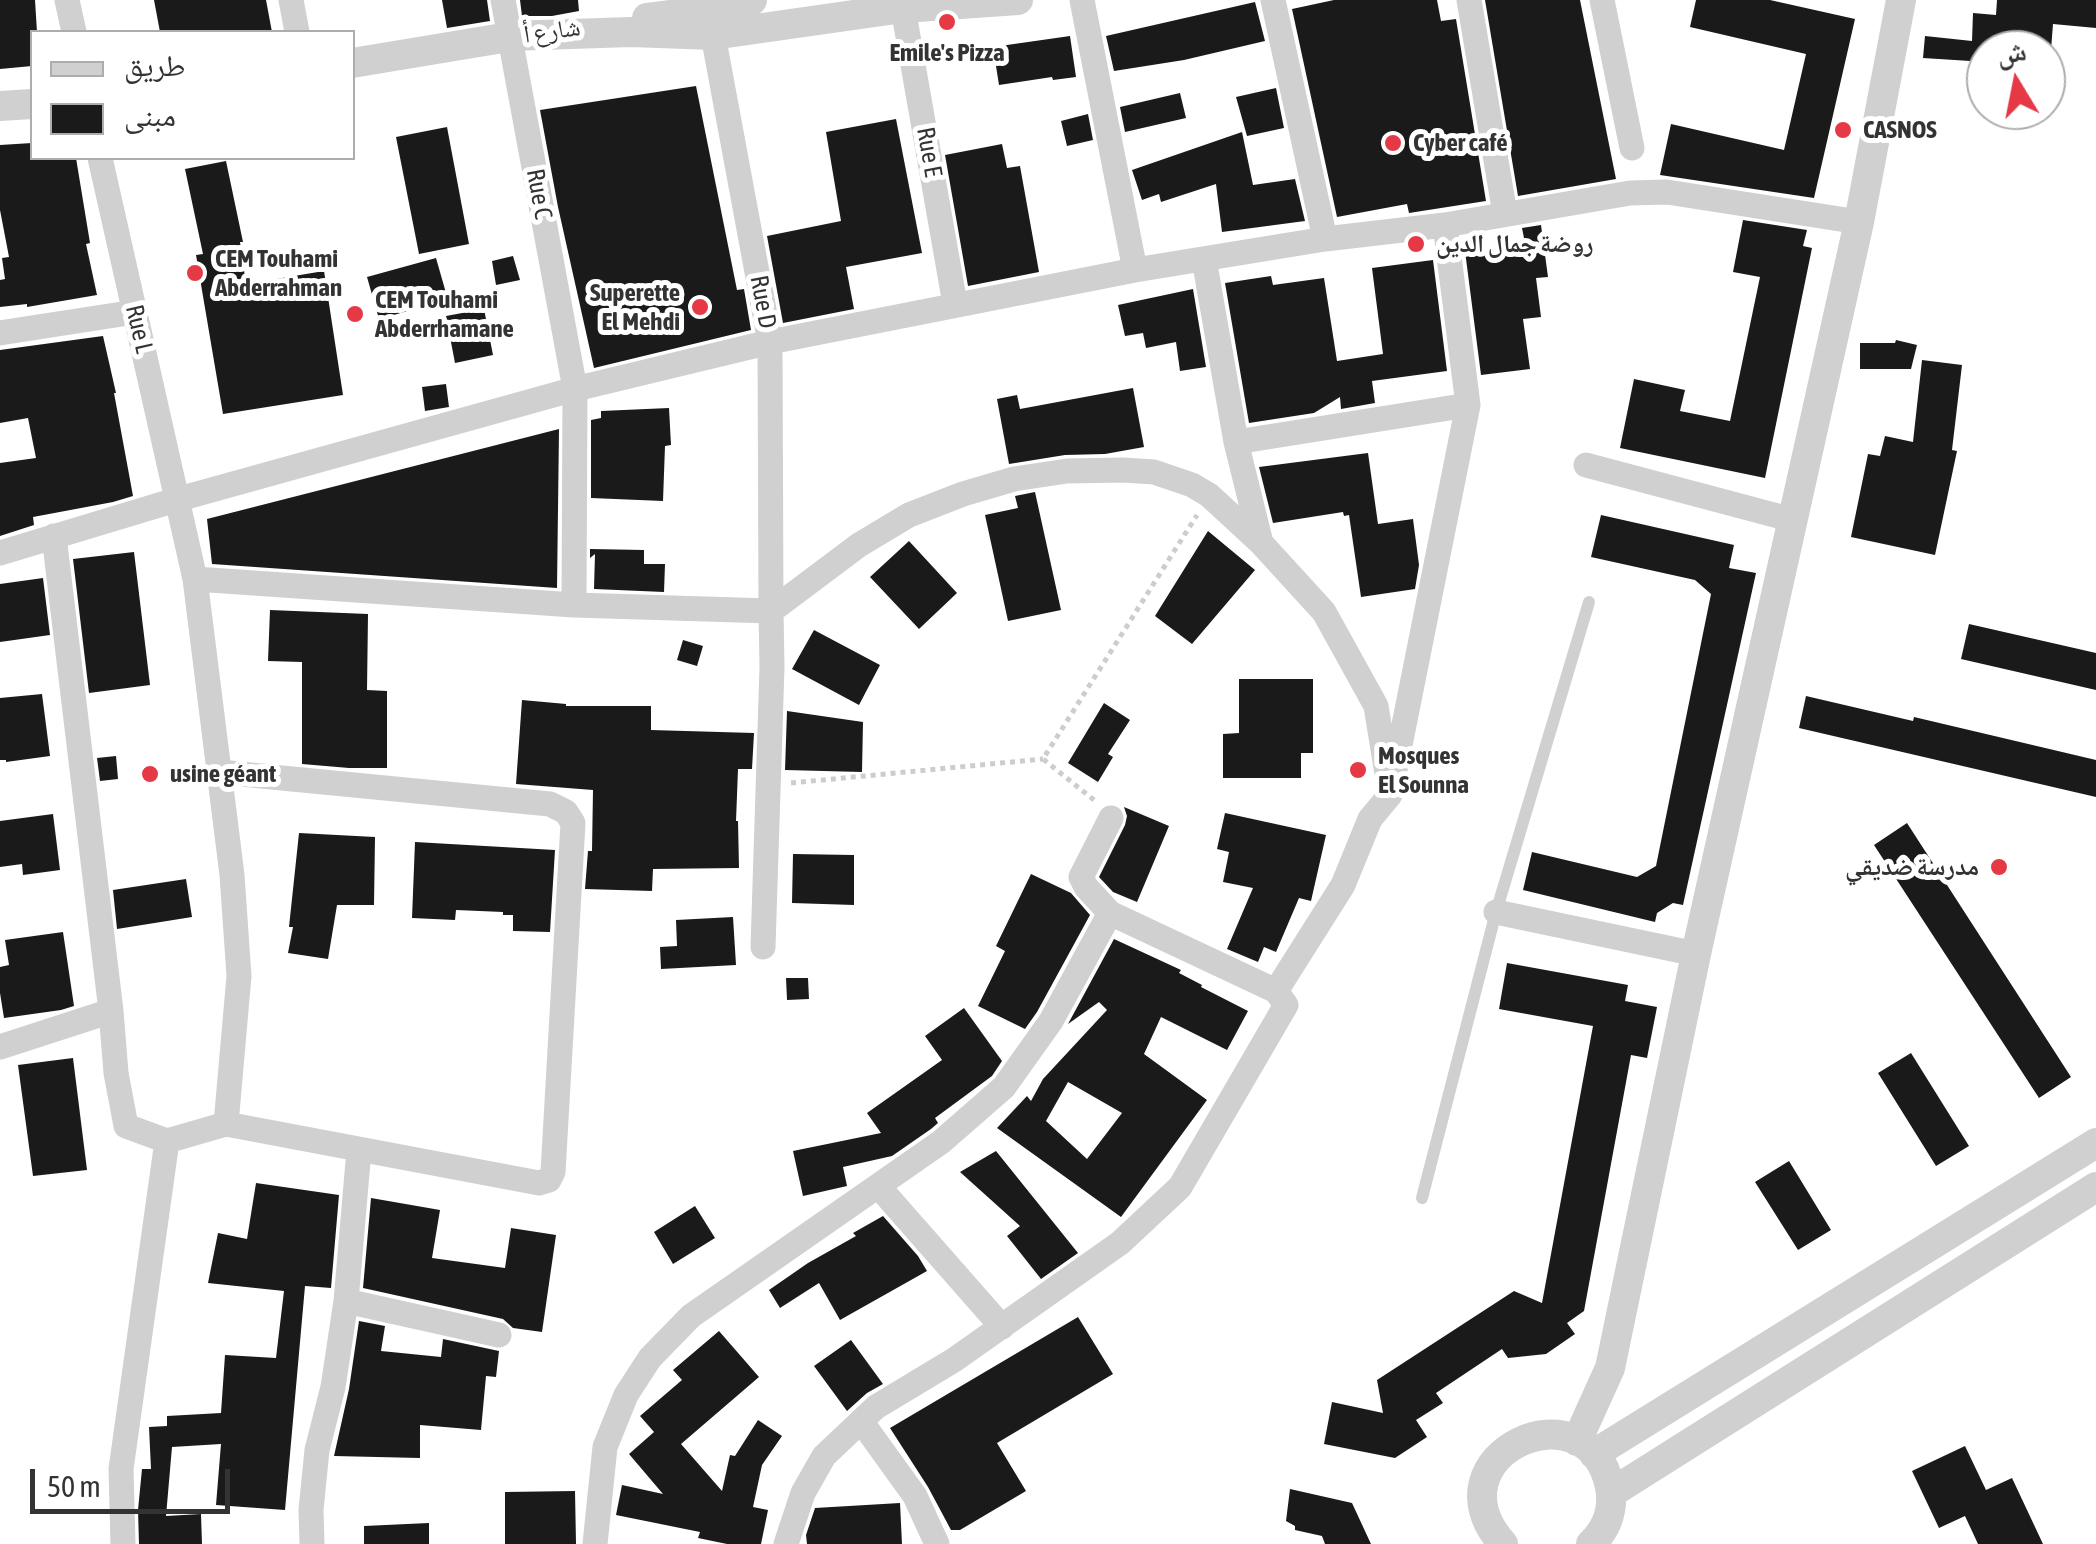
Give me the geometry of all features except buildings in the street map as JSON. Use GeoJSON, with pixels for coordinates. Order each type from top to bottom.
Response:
{"type":"FeatureCollection","features":[{"type":"Feature","properties":{"kind":"street"},"geometry":{"type":"LineString","coordinates":[[68,0],[74,30]]}},
{"type":"Feature","properties":{"kind":"street"},"geometry":{"type":"LineString","coordinates":[[291,0],[298,30]]}},
{"type":"Feature","properties":{"kind":"street","name":"Rue C"},"geometry":{"type":"LineString","coordinates":[[503,0],[575,389],[574,605]]}},
{"type":"Feature","properties":{"kind":"street","name":"شارع أ"},"geometry":{"type":"LineString","coordinates":[[575,33],[631,32],[716,13],[752,0]]}},
{"type":"Feature","properties":{"kind":"street","name":"شارع أ"},"geometry":{"type":"LineString","coordinates":[[355,62],[510,36],[716,13],[1018,0]]}},
{"type":"Feature","properties":{"kind":"street"},"geometry":{"type":"LineString","coordinates":[[1082,0],[1135,270]]}},
{"type":"Feature","properties":{"kind":"street"},"geometry":{"type":"LineString","coordinates":[[1273,0],[1325,239]]}},
{"type":"Feature","properties":{"kind":"street"},"geometry":{"type":"LineString","coordinates":[[1469,0],[1505,214]]}},
{"type":"Feature","properties":{"kind":"street"},"geometry":{"type":"LineString","coordinates":[[1602,0],[1632,148]]}},
{"type":"Feature","properties":{"kind":"street"},"geometry":{"type":"LineString","coordinates":[[1586,1448],[1610,1368],[1696,954],[1859,222],[1901,0]]}},
{"type":"Feature","properties":{"kind":"street","name":"Rue E"},"geometry":{"type":"LineString","coordinates":[[905,4],[956,304]]}},
{"type":"Feature","properties":{"kind":"street","name":"شارع أ"},"geometry":{"type":"LineString","coordinates":[[575,33],[716,13]]}},
{"type":"Feature","properties":{"kind":"street","name":"Rue D"},"geometry":{"type":"LineString","coordinates":[[716,13],[770,342],[772,667],[764,947]]}},
{"type":"Feature","properties":{"kind":"street"},"geometry":{"type":"LineString","coordinates":[[510,36],[575,33]]}},
{"type":"Feature","properties":{"kind":"street"},"geometry":{"type":"LineString","coordinates":[[0,106],[30,104]]}},
{"type":"Feature","properties":{"kind":"street","name":"Rue L"},"geometry":{"type":"LineString","coordinates":[[100,160],[195,579],[232,874],[238,976],[226,1124]]}},
{"type":"Feature","properties":{"kind":"street"},"geometry":{"type":"LineString","coordinates":[[0,552],[575,389],[770,342],[1135,270],[1630,193],[1666,192],[1859,222]]}},
{"type":"Feature","properties":{"kind":"street"},"geometry":{"type":"LineString","coordinates":[[1276,991],[1343,884],[1370,820],[1390,795],[1468,405],[1445,224]]}},
{"type":"Feature","properties":{"kind":"street"},"geometry":{"type":"LineString","coordinates":[[1204,260],[1236,442],[1260,543]]}},
{"type":"Feature","properties":{"kind":"street"},"geometry":{"type":"LineString","coordinates":[[0,333],[135,312]]}},
{"type":"Feature","properties":{"kind":"street"},"geometry":{"type":"LineString","coordinates":[[1236,442],[1468,405]]}},
{"type":"Feature","properties":{"kind":"street"},"geometry":{"type":"LineString","coordinates":[[1586,465],[1793,520]]}},
{"type":"Feature","properties":{"kind":"street"},"geometry":{"type":"LineString","coordinates":[[195,579],[574,605],[771,611],[859,544],[908,515],[964,494],[1014,479],[1067,470],[1154,472],[1192,485],[1209,496],[1260,543],[1324,612],[1376,706],[1390,795]]}},
{"type":"Feature","properties":{"kind":"street"},"geometry":{"type":"LineString","coordinates":[[54,536],[116,1073],[126,1126],[168,1140],[226,1124],[539,1183],[549,1180],[553,1172],[573,823],[566,812],[550,804],[220,772]]}},
{"type":"Feature","properties":{"kind":"street"},"geometry":{"type":"LineString","coordinates":[[786,1544],[803,1492],[824,1456],[876,1407],[1002,1327],[1120,1243],[1180,1187],[1286,1005],[1276,991],[1110,913],[1082,882],[1082,877],[1111,818]]}},
{"type":"Feature","properties":{"kind":"street"},"geometry":{"type":"LineString","coordinates":[[1496,912],[1696,954]]}},
{"type":"Feature","properties":{"kind":"street"},"geometry":{"type":"LineString","coordinates":[[595,1544],[605,1447],[626,1395],[650,1358],[692,1316],[941,1142],[1004,1087],[1051,1021],[1110,913]]}},
{"type":"Feature","properties":{"kind":"street"},"geometry":{"type":"LineString","coordinates":[[0,1046],[111,1011]]}},
{"type":"Feature","properties":{"kind":"street"},"geometry":{"type":"LineString","coordinates":[[123,1544],[121,1469],[168,1140]]}},
{"type":"Feature","properties":{"kind":"street"},"geometry":{"type":"LineString","coordinates":[[1586,1448],[2096,1143]]}},
{"type":"Feature","properties":{"kind":"street"},"geometry":{"type":"LineString","coordinates":[[312,1544],[317,1450],[333,1387],[346,1301],[359,1150]]}},
{"type":"Feature","properties":{"kind":"street"},"geometry":{"type":"LineString","coordinates":[[879,1187],[1002,1327]]}},
{"type":"Feature","properties":{"kind":"street"},"geometry":{"type":"LineString","coordinates":[[1612,1493],[2096,1187]]}},
{"type":"Feature","properties":{"kind":"street"},"geometry":{"type":"LineString","coordinates":[[346,1301],[500,1335]]}},
{"type":"Feature","properties":{"kind":"street"},"geometry":{"type":"LineString","coordinates":[[862,1422],[915,1496],[937,1544]]}},
{"type":"Feature","properties":{"kind":"street"},"geometry":{"type":"LineString","coordinates":[[1502,1544],[1492,1533],[1484,1513],[1482,1492],[1488,1472],[1500,1454],[1516,1442],[1536,1435],[1558,1435],[1586,1448],[1606,1472],[1612,1493],[1610,1509],[1596,1542]]}},
{"type":"Feature","properties":{"kind":"lane"},"geometry":{"type":"LineString","coordinates":[[1422,1198],[1496,912],[1589,602]]}},
{"type":"Feature","properties":{"kind":"path"},"geometry":{"type":"LineString","coordinates":[[1043,760],[1209,496]]}},
{"type":"Feature","properties":{"kind":"path"},"geometry":{"type":"LineString","coordinates":[[768,786],[1043,760],[1108,811],[1111,818]]}},
{"type":"Feature","properties":{"kind":"place","name":"Emile's Pizza"},"geometry":{"type":"Point","coordinates":[947,22]}},
{"type":"Feature","properties":{"kind":"place","name":"CASNOS"},"geometry":{"type":"Point","coordinates":[1843,130]}},
{"type":"Feature","properties":{"kind":"place","name":"Cyber café"},"geometry":{"type":"Point","coordinates":[1393,143]}},
{"type":"Feature","properties":{"kind":"place","name":"روضة جمال الدين"},"geometry":{"type":"Point","coordinates":[1416,244]}},
{"type":"Feature","properties":{"kind":"place","name":"CEM Touhami Abderrahman"},"geometry":{"type":"Point","coordinates":[195,273]}},
{"type":"Feature","properties":{"kind":"place","name":"Superette El Mehdi"},"geometry":{"type":"Point","coordinates":[700,307]}},
{"type":"Feature","properties":{"kind":"place","name":"CEM Touhami Abderrhamane"},"geometry":{"type":"Point","coordinates":[355,314]}},
{"type":"Feature","properties":{"kind":"place","name":"Mosques El Sounna"},"geometry":{"type":"Point","coordinates":[1358,770]}},
{"type":"Feature","properties":{"kind":"place","name":"usine géant"},"geometry":{"type":"Point","coordinates":[150,774]}},
{"type":"Feature","properties":{"kind":"place","name":"مدرسة ضديقي"},"geometry":{"type":"Point","coordinates":[1999,867]}}]}
